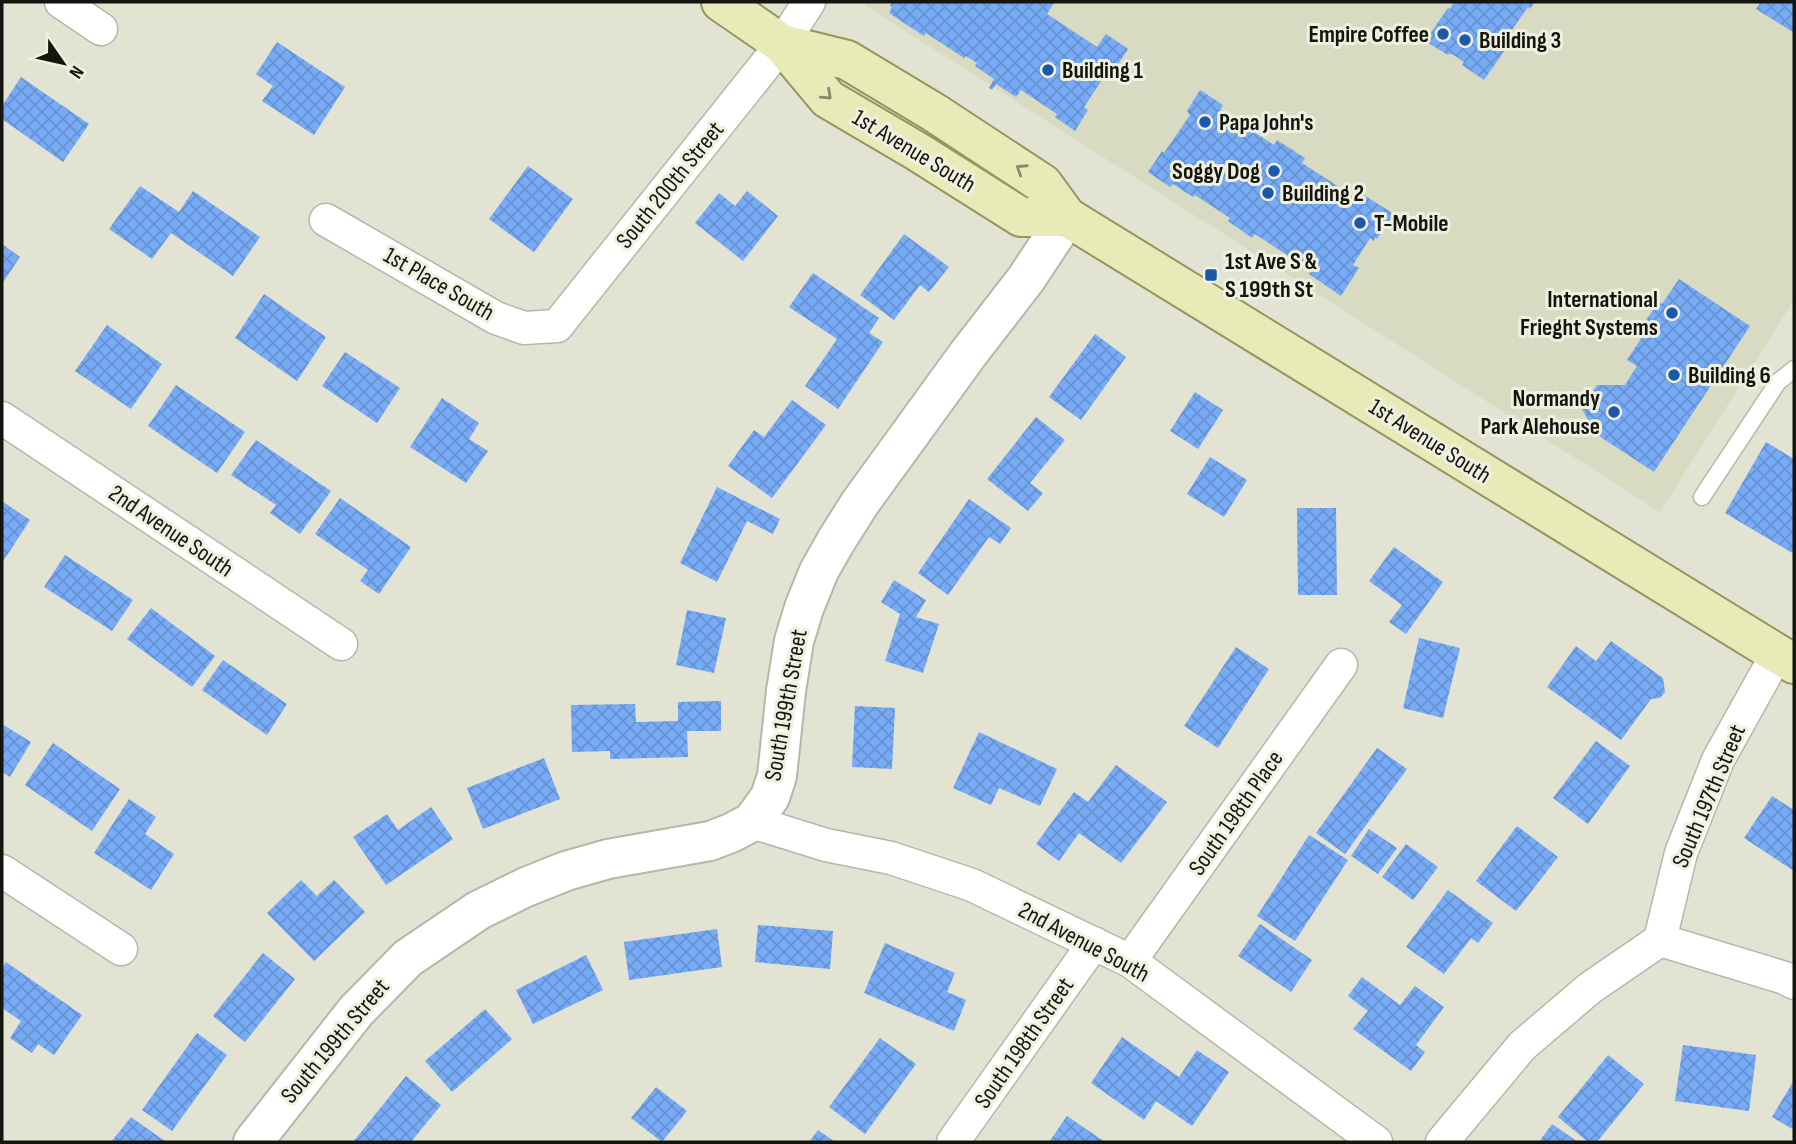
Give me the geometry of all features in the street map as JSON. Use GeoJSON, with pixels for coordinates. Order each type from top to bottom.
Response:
{"type":"FeatureCollection","features":[{"type":"Feature","properties":{"kind":"main road","name":"1st Avenue South"},"geometry":{"type":"LineString","coordinates":[[721,2],[782,44],[828,99],[1021,217],[1067,218],[1786,659]]}},
{"type":"Feature","properties":{"kind":"street"},"geometry":{"type":"LineString","coordinates":[[61,2],[101,29]]}},
{"type":"Feature","properties":{"kind":"street","name":"South 200th Street"},"geometry":{"type":"LineString","coordinates":[[557,326],[782,44],[808,2]]}},
{"type":"Feature","properties":{"kind":"street","name":"South 199th Street"},"geometry":{"type":"LineString","coordinates":[[253,1142],[356,1011],[382,984],[408,958],[479,910],[566,871],[607,859],[710,841],[752,822],[770,796],[777,776],[794,641],[819,571],[860,503],[1026,279],[1067,218]]}},
{"type":"Feature","properties":{"kind":"street","name":"1st Place South"},"geometry":{"type":"LineString","coordinates":[[326,220],[496,318],[524,328],[557,326]]}},
{"type":"Feature","properties":{"kind":"street","name":"2nd Avenue South"},"geometry":{"type":"LineString","coordinates":[[2,418],[341,644]]}},
{"type":"Feature","properties":{"kind":"street","name":"South 197th Street"},"geometry":{"type":"LineString","coordinates":[[1660,940],[1681,853],[1718,760],[1786,659]]}},
{"type":"Feature","properties":{"kind":"street","name":"South 198th Place"},"geometry":{"type":"LineString","coordinates":[[1130,961],[1341,665]]}},
{"type":"Feature","properties":{"kind":"street","name":"2nd Avenue South"},"geometry":{"type":"LineString","coordinates":[[752,822],[826,845],[891,858],[972,885],[1130,961],[1376,1142]]}},
{"type":"Feature","properties":{"kind":"street"},"geometry":{"type":"LineString","coordinates":[[2,871],[121,949]]}},
{"type":"Feature","properties":{"kind":"street"},"geometry":{"type":"LineString","coordinates":[[1442,1142],[1522,1046],[1590,988],[1660,940],[1794,982]]}},
{"type":"Feature","properties":{"kind":"street","name":"South 198th Street"},"geometry":{"type":"LineString","coordinates":[[953,1142],[1094,943]]}},
{"type":"Feature","properties":{"kind":"lane"},"geometry":{"type":"LineString","coordinates":[[1702,496],[1778,382],[1794,369]]}},
{"type":"Feature","properties":{"kind":"shaded area"},"geometry":{"type":"Polygon","coordinates":[[[867,2],[1794,2],[1794,300],[1660,512],[866,6],[867,2]]]}},
{"type":"Feature","properties":{"kind":"building","name":"Building 1"},"geometry":{"type":"Polygon","coordinates":[[[892,2],[1053,2],[1047,14],[1097,47],[1106,34],[1128,49],[1110,76],[1106,74],[1084,107],[1088,110],[1075,131],[1055,117],[1057,114],[1021,90],[1016,97],[996,84],[992,90],[989,88],[994,79],[975,66],[977,63],[966,56],[964,58],[926,33],[924,36],[889,13],[892,2]]]}},
{"type":"Feature","properties":{"kind":"building","name":"Building 3"},"geometry":{"type":"Polygon","coordinates":[[[1454,2],[1535,2],[1530,9],[1528,7],[1502,44],[1507,47],[1484,80],[1462,65],[1464,62],[1452,54],[1448,55],[1425,41],[1454,2]]]}},
{"type":"Feature","properties":{"kind":"building"},"geometry":{"type":"Polygon","coordinates":[[[1761,2],[1794,2],[1793,32],[1756,9],[1761,2]]]}},
{"type":"Feature","properties":{"kind":"building"},"geometry":{"type":"Polygon","coordinates":[[[277,42],[345,87],[314,135],[262,101],[273,86],[256,74],[277,42]]]}},
{"type":"Feature","properties":{"kind":"building"},"geometry":{"type":"Polygon","coordinates":[[[21,77],[89,124],[63,162],[2,119],[2,106],[21,77]]]}},
{"type":"Feature","properties":{"kind":"building","name":"Building 2"},"geometry":{"type":"Polygon","coordinates":[[[1200,90],[1223,105],[1220,110],[1274,145],[1277,140],[1305,158],[1302,163],[1356,198],[1359,192],[1394,214],[1377,239],[1374,241],[1370,238],[1353,265],[1359,268],[1341,296],[1309,274],[1311,271],[1255,234],[1252,238],[1228,221],[1230,218],[1195,195],[1193,197],[1173,184],[1170,187],[1148,172],[1190,115],[1187,111],[1200,90]]]}},
{"type":"Feature","properties":{"kind":"building"},"geometry":{"type":"Polygon","coordinates":[[[528,166],[573,199],[534,252],[489,219],[528,166]]]}},
{"type":"Feature","properties":{"kind":"building"},"geometry":{"type":"Polygon","coordinates":[[[140,186],[179,212],[193,191],[260,237],[233,276],[171,233],[152,259],[109,229],[140,186]]]}},
{"type":"Feature","properties":{"kind":"building"},"geometry":{"type":"Polygon","coordinates":[[[747,191],[778,216],[743,261],[695,223],[719,193],[735,206],[747,191]]]}},
{"type":"Feature","properties":{"kind":"building"},"geometry":{"type":"Polygon","coordinates":[[[904,234],[949,267],[929,292],[920,285],[894,320],[860,295],[904,234]]]}},
{"type":"Feature","properties":{"kind":"building"},"geometry":{"type":"Polygon","coordinates":[[[2,244],[20,257],[2,284],[2,244]]]}},
{"type":"Feature","properties":{"kind":"building"},"geometry":{"type":"Polygon","coordinates":[[[813,273],[879,318],[869,333],[883,342],[838,409],[805,386],[837,339],[789,307],[813,273]]]}},
{"type":"Feature","properties":{"kind":"building","name":"Building 6"},"geometry":{"type":"Polygon","coordinates":[[[1679,279],[1750,326],[1654,472],[1596,434],[1582,409],[1597,385],[1625,385],[1637,366],[1627,360],[1644,334],[1639,331],[1658,302],[1662,304],[1679,279]]]}},
{"type":"Feature","properties":{"kind":"building"},"geometry":{"type":"Polygon","coordinates":[[[264,294],[326,337],[297,381],[235,338],[264,294]]]}},
{"type":"Feature","properties":{"kind":"building"},"geometry":{"type":"Polygon","coordinates":[[[107,325],[162,364],[131,409],[75,371],[107,325]]]}},
{"type":"Feature","properties":{"kind":"building"},"geometry":{"type":"Polygon","coordinates":[[[1095,334],[1126,357],[1081,420],[1049,397],[1095,334]]]}},
{"type":"Feature","properties":{"kind":"building"},"geometry":{"type":"Polygon","coordinates":[[[345,352],[400,388],[377,423],[322,386],[345,352]]]}},
{"type":"Feature","properties":{"kind":"building"},"geometry":{"type":"Polygon","coordinates":[[[176,385],[245,432],[217,473],[148,426],[176,385]]]}},
{"type":"Feature","properties":{"kind":"building"},"geometry":{"type":"Polygon","coordinates":[[[1195,392],[1223,410],[1198,449],[1170,431],[1195,392]]]}},
{"type":"Feature","properties":{"kind":"building"},"geometry":{"type":"Polygon","coordinates":[[[442,398],[479,423],[469,439],[488,451],[466,483],[410,447],[442,398]]]}},
{"type":"Feature","properties":{"kind":"building"},"geometry":{"type":"Polygon","coordinates":[[[792,400],[826,425],[772,498],[728,466],[754,430],[764,437],[792,400]]]}},
{"type":"Feature","properties":{"kind":"building"},"geometry":{"type":"Polygon","coordinates":[[[1036,417],[1065,440],[1030,483],[1043,493],[1028,511],[987,479],[1036,417]]]}},
{"type":"Feature","properties":{"kind":"building"},"geometry":{"type":"Polygon","coordinates":[[[256,440],[331,491],[300,534],[270,513],[276,505],[231,475],[256,440]]]}},
{"type":"Feature","properties":{"kind":"building"},"geometry":{"type":"Polygon","coordinates":[[[1766,442],[1794,459],[1794,554],[1725,513],[1766,442]]]}},
{"type":"Feature","properties":{"kind":"building"},"geometry":{"type":"Polygon","coordinates":[[[1210,457],[1247,480],[1224,517],[1187,494],[1210,457]]]}},
{"type":"Feature","properties":{"kind":"building"},"geometry":{"type":"Polygon","coordinates":[[[717,487],[780,519],[773,534],[747,521],[717,582],[680,563],[717,487]]]}},
{"type":"Feature","properties":{"kind":"building"},"geometry":{"type":"Polygon","coordinates":[[[340,498],[411,547],[379,594],[360,581],[368,570],[315,534],[340,498]]]}},
{"type":"Feature","properties":{"kind":"building"},"geometry":{"type":"Polygon","coordinates":[[[969,499],[1011,528],[1000,544],[989,537],[948,595],[918,573],[969,499]]]}},
{"type":"Feature","properties":{"kind":"building"},"geometry":{"type":"Polygon","coordinates":[[[2,501],[30,520],[2,563],[2,501]]]}},
{"type":"Feature","properties":{"kind":"building"},"geometry":{"type":"Polygon","coordinates":[[[1297,508],[1336,508],[1337,595],[1298,595],[1297,508]]]}},
{"type":"Feature","properties":{"kind":"building"},"geometry":{"type":"Polygon","coordinates":[[[1394,547],[1443,582],[1406,634],[1389,622],[1402,605],[1369,581],[1394,547]]]}},
{"type":"Feature","properties":{"kind":"building"},"geometry":{"type":"Polygon","coordinates":[[[65,555],[133,600],[112,631],[44,587],[65,555]]]}},
{"type":"Feature","properties":{"kind":"building"},"geometry":{"type":"Polygon","coordinates":[[[894,580],[926,600],[916,617],[939,624],[923,673],[885,661],[900,614],[881,602],[894,580]]]}},
{"type":"Feature","properties":{"kind":"building"},"geometry":{"type":"Polygon","coordinates":[[[151,608],[215,656],[192,687],[127,639],[151,608]]]}},
{"type":"Feature","properties":{"kind":"building"},"geometry":{"type":"Polygon","coordinates":[[[687,610],[726,618],[714,673],[676,665],[687,610]]]}},
{"type":"Feature","properties":{"kind":"building"},"geometry":{"type":"Polygon","coordinates":[[[1419,638],[1460,648],[1443,718],[1403,708],[1419,638]]]}},
{"type":"Feature","properties":{"kind":"building"},"geometry":{"type":"Polygon","coordinates":[[[1611,641],[1663,678],[1665,692],[1660,698],[1651,699],[1621,740],[1547,687],[1576,646],[1596,661],[1611,641]]]}},
{"type":"Feature","properties":{"kind":"building"},"geometry":{"type":"Polygon","coordinates":[[[1236,647],[1269,669],[1218,748],[1184,726],[1236,647]]]}},
{"type":"Feature","properties":{"kind":"building"},"geometry":{"type":"Polygon","coordinates":[[[223,660],[287,704],[267,735],[202,690],[223,660]]]}},
{"type":"Feature","properties":{"kind":"building"},"geometry":{"type":"Polygon","coordinates":[[[721,701],[721,731],[687,731],[688,757],[610,759],[610,751],[572,752],[571,705],[635,704],[636,722],[678,721],[678,702],[721,701]]]}},
{"type":"Feature","properties":{"kind":"building"},"geometry":{"type":"Polygon","coordinates":[[[855,706],[895,708],[892,769],[852,767],[855,706]]]}},
{"type":"Feature","properties":{"kind":"building"},"geometry":{"type":"Polygon","coordinates":[[[2,724],[31,742],[10,777],[2,772],[2,724]]]}},
{"type":"Feature","properties":{"kind":"building"},"geometry":{"type":"Polygon","coordinates":[[[979,732],[1057,769],[1040,806],[999,788],[991,805],[953,788],[979,732]]]}},
{"type":"Feature","properties":{"kind":"building"},"geometry":{"type":"Polygon","coordinates":[[[1596,741],[1630,766],[1588,824],[1553,798],[1596,741]]]}},
{"type":"Feature","properties":{"kind":"building"},"geometry":{"type":"Polygon","coordinates":[[[53,743],[120,789],[92,831],[25,785],[53,743]]]}},
{"type":"Feature","properties":{"kind":"building"},"geometry":{"type":"Polygon","coordinates":[[[1377,748],[1407,769],[1345,854],[1316,833],[1377,748]]]}},
{"type":"Feature","properties":{"kind":"building"},"geometry":{"type":"Polygon","coordinates":[[[544,758],[560,799],[483,829],[467,788],[544,758]]]}},
{"type":"Feature","properties":{"kind":"building"},"geometry":{"type":"Polygon","coordinates":[[[1116,765],[1167,802],[1121,863],[1079,833],[1059,861],[1036,844],[1074,792],[1088,802],[1116,765]]]}},
{"type":"Feature","properties":{"kind":"building"},"geometry":{"type":"Polygon","coordinates":[[[1772,796],[1794,810],[1794,871],[1744,838],[1772,796]]]}},
{"type":"Feature","properties":{"kind":"building"},"geometry":{"type":"Polygon","coordinates":[[[129,799],[156,817],[145,834],[174,854],[151,890],[94,853],[129,799]]]}},
{"type":"Feature","properties":{"kind":"building"},"geometry":{"type":"Polygon","coordinates":[[[431,807],[453,839],[386,885],[353,837],[387,814],[398,830],[431,807]]]}},
{"type":"Feature","properties":{"kind":"building"},"geometry":{"type":"Polygon","coordinates":[[[1517,826],[1558,857],[1516,911],[1476,881],[1517,826]]]}},
{"type":"Feature","properties":{"kind":"building"},"geometry":{"type":"Polygon","coordinates":[[[1369,829],[1397,848],[1378,874],[1351,856],[1369,829]]]}},
{"type":"Feature","properties":{"kind":"building"},"geometry":{"type":"Polygon","coordinates":[[[1309,835],[1348,860],[1295,941],[1257,916],[1309,835]]]}},
{"type":"Feature","properties":{"kind":"building"},"geometry":{"type":"Polygon","coordinates":[[[1406,844],[1438,867],[1413,900],[1382,877],[1406,844]]]}},
{"type":"Feature","properties":{"kind":"building"},"geometry":{"type":"Polygon","coordinates":[[[301,880],[317,896],[334,880],[365,912],[314,961],[267,913],[301,880]]]}},
{"type":"Feature","properties":{"kind":"building"},"geometry":{"type":"Polygon","coordinates":[[[1448,890],[1493,923],[1478,943],[1471,938],[1444,974],[1406,947],[1448,890]]]}},
{"type":"Feature","properties":{"kind":"building"},"geometry":{"type":"Polygon","coordinates":[[[1260,924],[1312,960],[1291,992],[1238,956],[1260,924]]]}},
{"type":"Feature","properties":{"kind":"building"},"geometry":{"type":"Polygon","coordinates":[[[758,925],[833,931],[830,969],[755,962],[758,925]]]}},
{"type":"Feature","properties":{"kind":"building"},"geometry":{"type":"Polygon","coordinates":[[[717,929],[722,967],[629,980],[624,942],[717,929]]]}},
{"type":"Feature","properties":{"kind":"building"},"geometry":{"type":"Polygon","coordinates":[[[885,943],[955,973],[947,992],[966,1000],[954,1031],[864,993],[885,943]]]}},
{"type":"Feature","properties":{"kind":"building"},"geometry":{"type":"Polygon","coordinates":[[[263,953],[295,979],[245,1042],[213,1016],[263,953]]]}},
{"type":"Feature","properties":{"kind":"building"},"geometry":{"type":"Polygon","coordinates":[[[586,955],[603,990],[533,1024],[516,990],[586,955]]]}},
{"type":"Feature","properties":{"kind":"building"},"geometry":{"type":"Polygon","coordinates":[[[6,962],[82,1015],[54,1055],[38,1044],[32,1053],[10,1038],[21,1021],[2,1008],[2,968],[6,962]]]}},
{"type":"Feature","properties":{"kind":"building"},"geometry":{"type":"Polygon","coordinates":[[[1362,977],[1400,1005],[1415,986],[1444,1007],[1416,1045],[1425,1052],[1411,1071],[1353,1029],[1368,1011],[1348,996],[1362,977]]]}},
{"type":"Feature","properties":{"kind":"building"},"geometry":{"type":"Polygon","coordinates":[[[485,1009],[512,1039],[452,1092],[425,1061],[485,1009]]]}},
{"type":"Feature","properties":{"kind":"building"},"geometry":{"type":"Polygon","coordinates":[[[197,1033],[227,1055],[172,1131],[142,1110],[197,1033]]]}},
{"type":"Feature","properties":{"kind":"building"},"geometry":{"type":"Polygon","coordinates":[[[1122,1037],[1179,1077],[1197,1050],[1229,1072],[1192,1126],[1156,1101],[1144,1120],[1091,1083],[1122,1037]]]}},
{"type":"Feature","properties":{"kind":"building"},"geometry":{"type":"Polygon","coordinates":[[[880,1038],[916,1064],[865,1134],[829,1107],[880,1038]]]}},
{"type":"Feature","properties":{"kind":"building"},"geometry":{"type":"Polygon","coordinates":[[[1683,1045],[1756,1055],[1749,1111],[1675,1101],[1683,1045]]]}},
{"type":"Feature","properties":{"kind":"building"},"geometry":{"type":"Polygon","coordinates":[[[1608,1055],[1644,1084],[1597,1142],[1588,1142],[1558,1117],[1608,1055]]]}},
{"type":"Feature","properties":{"kind":"building"},"geometry":{"type":"Polygon","coordinates":[[[406,1076],[441,1105],[411,1142],[353,1142],[406,1076]]]}},
{"type":"Feature","properties":{"kind":"building"},"geometry":{"type":"Polygon","coordinates":[[[1794,1080],[1794,1130],[1772,1117],[1794,1080]]]}},
{"type":"Feature","properties":{"kind":"building"},"geometry":{"type":"Polygon","coordinates":[[[656,1087],[687,1111],[662,1142],[631,1118],[656,1087]]]}},
{"type":"Feature","properties":{"kind":"building"},"geometry":{"type":"Polygon","coordinates":[[[1067,1116],[1105,1142],[1049,1142],[1067,1116]]]}},
{"type":"Feature","properties":{"kind":"building"},"geometry":{"type":"Polygon","coordinates":[[[131,1117],[166,1142],[111,1142],[131,1117]]]}},
{"type":"Feature","properties":{"kind":"building"},"geometry":{"type":"Polygon","coordinates":[[[1552,1124],[1578,1142],[1539,1142],[1552,1124]]]}},
{"type":"Feature","properties":{"kind":"building"},"geometry":{"type":"Polygon","coordinates":[[[818,1130],[835,1142],[809,1142],[818,1130]]]}},
{"type":"Feature","properties":{"kind":"place","name":"Empire Coffee"},"geometry":{"type":"Point","coordinates":[1443,34]}},
{"type":"Feature","properties":{"kind":"place","name":"Building 3"},"geometry":{"type":"Point","coordinates":[1465,40]}},
{"type":"Feature","properties":{"kind":"place","name":"Building 1"},"geometry":{"type":"Point","coordinates":[1048,70]}},
{"type":"Feature","properties":{"kind":"place","name":"Papa John's"},"geometry":{"type":"Point","coordinates":[1205,122]}},
{"type":"Feature","properties":{"kind":"place","name":"Soggy Dog"},"geometry":{"type":"Point","coordinates":[1274,171]}},
{"type":"Feature","properties":{"kind":"place","name":"Building 2"},"geometry":{"type":"Point","coordinates":[1268,193]}},
{"type":"Feature","properties":{"kind":"place","name":"T-Mobile"},"geometry":{"type":"Point","coordinates":[1360,223]}},
{"type":"Feature","properties":{"kind":"place","name":"1st Ave S & S 199th St"},"geometry":{"type":"Point","coordinates":[1211,275]}},
{"type":"Feature","properties":{"kind":"place","name":"International Frieght Systems"},"geometry":{"type":"Point","coordinates":[1672,313]}},
{"type":"Feature","properties":{"kind":"place","name":"Building 6"},"geometry":{"type":"Point","coordinates":[1674,375]}},
{"type":"Feature","properties":{"kind":"place","name":"Normandy Park Alehouse"},"geometry":{"type":"Point","coordinates":[1614,412]}}]}
